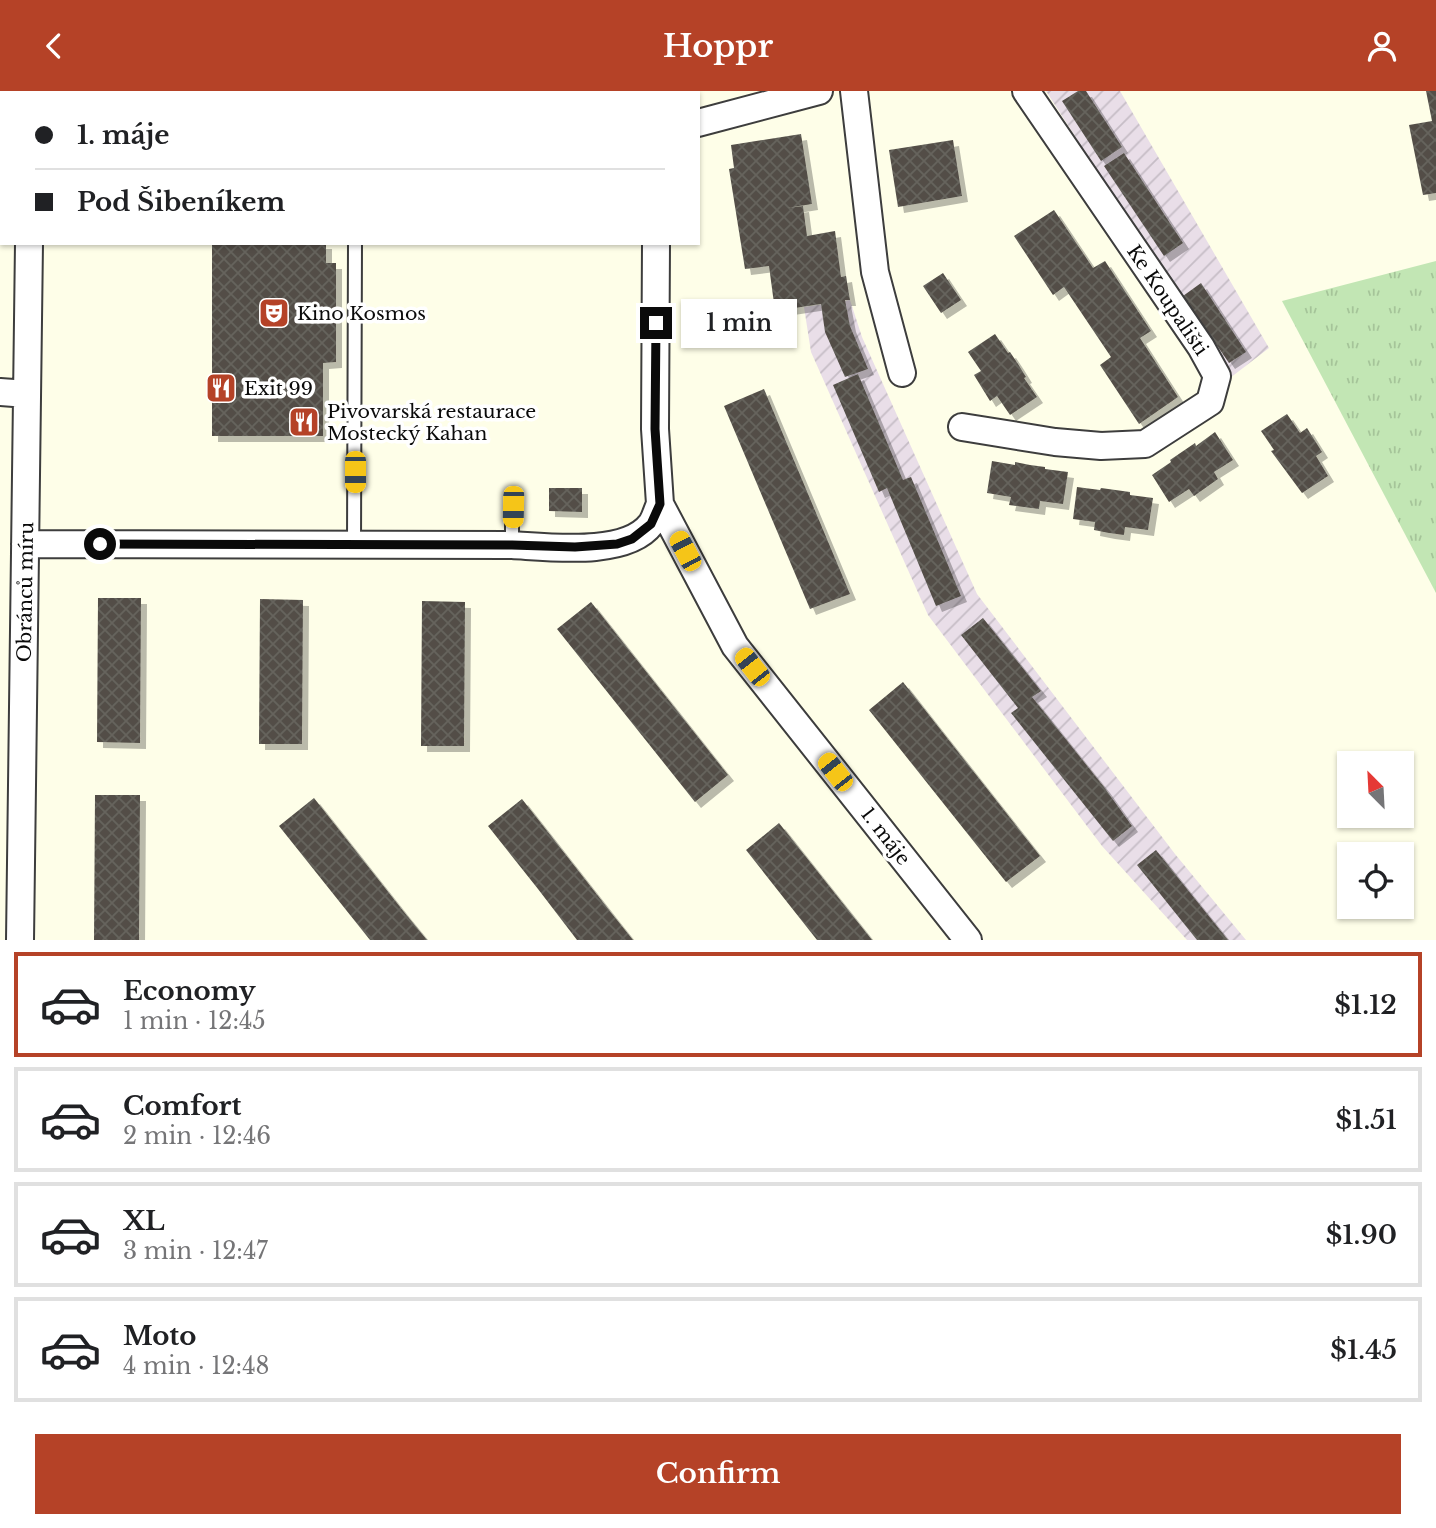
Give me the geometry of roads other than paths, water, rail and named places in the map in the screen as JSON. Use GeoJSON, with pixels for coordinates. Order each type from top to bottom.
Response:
{"type":"FeatureCollection","features":[{"type":"Feature","properties":{"kind":"street"},"geometry":{"type":"LineString","coordinates":[[700,122],[819,91]]}},
{"type":"Feature","properties":{"kind":"street"},"geometry":{"type":"LineString","coordinates":[[854,91],[875,272],[902,373]]}},
{"type":"Feature","properties":{"kind":"street","name":"Ke Koupališti"},"geometry":{"type":"LineString","coordinates":[[962,427],[1055,442],[1101,446],[1145,444],[1210,402],[1217,376],[1201,347],[1026,91]]}},
{"type":"Feature","properties":{"kind":"street","name":"Obránců míru"},"geometry":{"type":"LineString","coordinates":[[20,940],[29,245]]}},
{"type":"Feature","properties":{"kind":"street"},"geometry":{"type":"LineString","coordinates":[[25,544],[575,547],[617,544],[632,539],[651,524],[660,504],[655,429],[656,245]]}},
{"type":"Feature","properties":{"kind":"street"},"geometry":{"type":"LineString","coordinates":[[0,392],[27,394]]}},
{"type":"Feature","properties":{"kind":"street","name":"1. máje"},"geometry":{"type":"LineString","coordinates":[[660,504],[735,646],[968,940]]}},
{"type":"Feature","properties":{"kind":"lane"},"geometry":{"type":"LineString","coordinates":[[354,545],[355,245]]}},
{"type":"Feature","properties":{"kind":"lane"},"geometry":{"type":"LineString","coordinates":[[512,545],[513,507]]}},
{"type":"Feature","properties":{"kind":"place","name":"Kino Kosmos"},"geometry":{"type":"Point","coordinates":[274,313]}},
{"type":"Feature","properties":{"kind":"place","name":"Exit 99"},"geometry":{"type":"Point","coordinates":[221,388]}},
{"type":"Feature","properties":{"kind":"place","name":"Pivovarská restaurace Mostecký Kahan"},"geometry":{"type":"Point","coordinates":[304,422]}}]}
